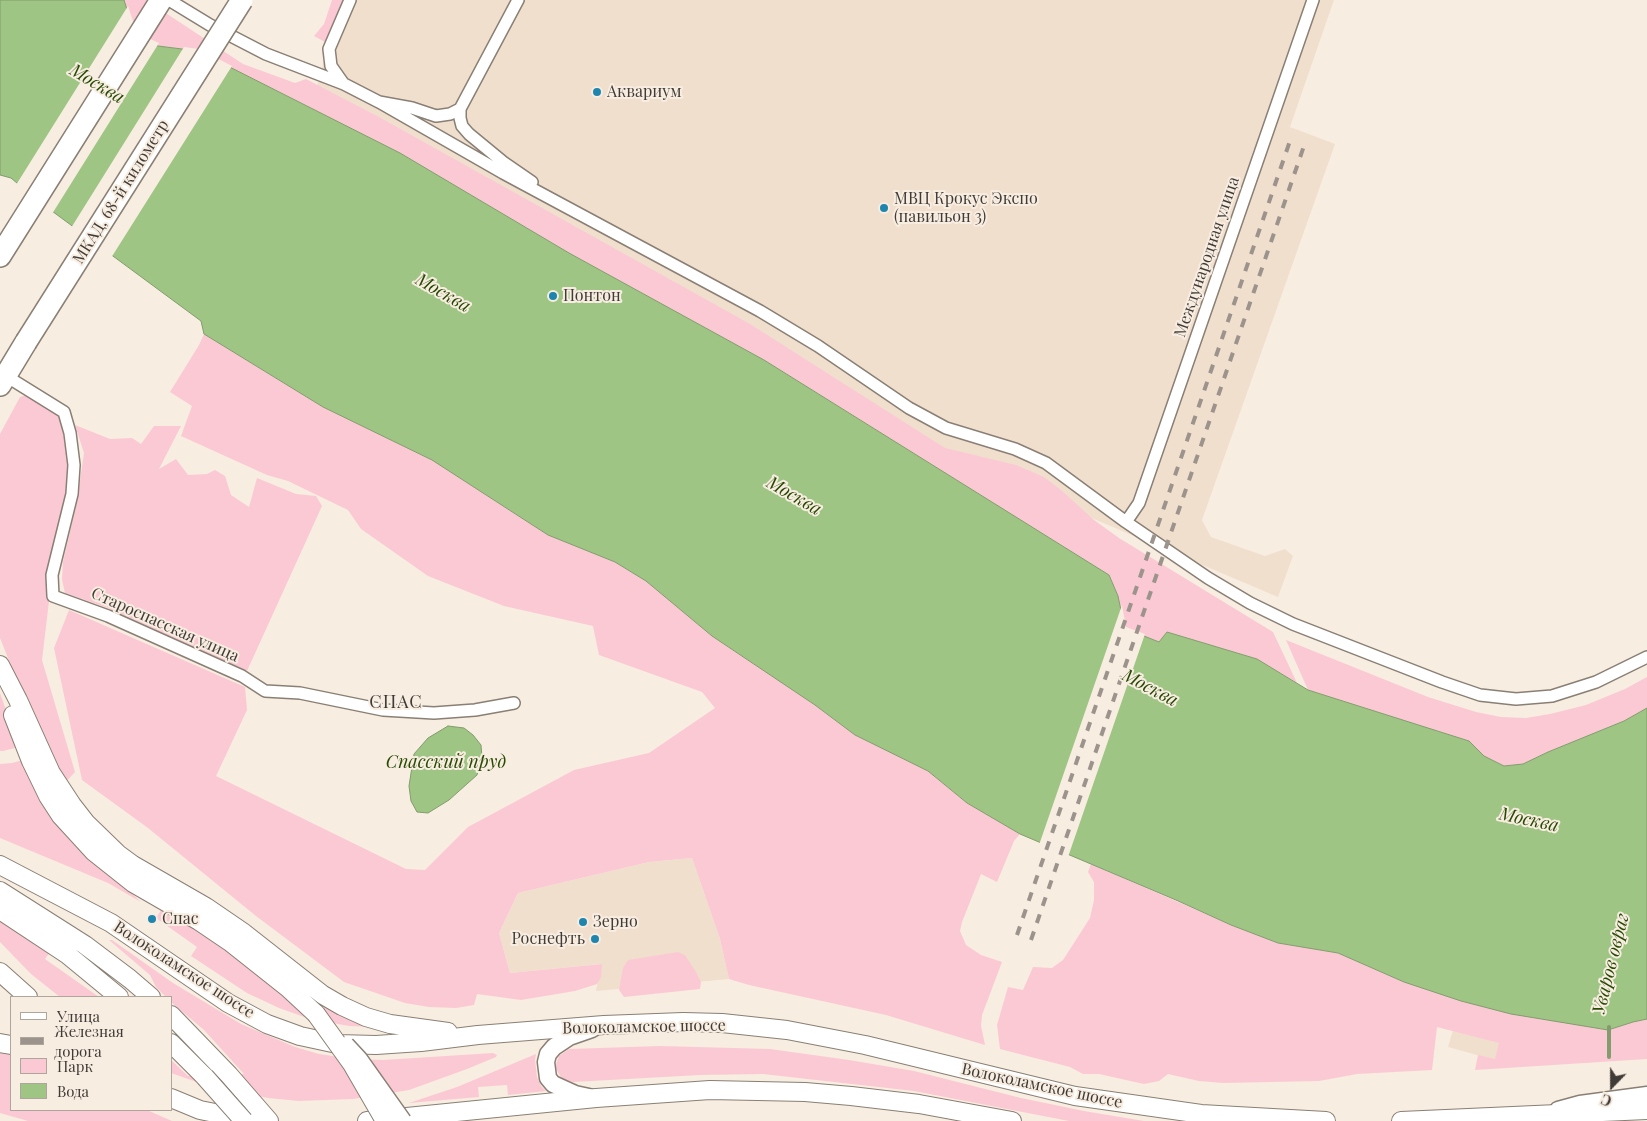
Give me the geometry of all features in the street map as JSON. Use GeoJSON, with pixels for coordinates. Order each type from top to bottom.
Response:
{"type":"FeatureCollection","features":[{"type":"Feature","properties":{"kind":"highway"},"geometry":{"type":"LineString","coordinates":[[0,256],[161,0]]}},
{"type":"Feature","properties":{"kind":"highway","name":"МКАД, 68-й километр"},"geometry":{"type":"LineString","coordinates":[[2,383],[242,0]]}},
{"type":"Feature","properties":{"kind":"main road"},"geometry":{"type":"LineString","coordinates":[[0,665],[51,772],[86,823],[118,854],[206,907],[244,933],[323,995],[342,1006],[366,1017],[390,1024],[478,1035]]}},
{"type":"Feature","properties":{"kind":"main road"},"geometry":{"type":"LineString","coordinates":[[0,671],[10,706],[31,761],[48,796],[61,816],[77,835],[113,868],[133,883],[200,921],[246,954],[288,988],[359,1059],[403,1121]]}},
{"type":"Feature","properties":{"kind":"main road"},"geometry":{"type":"LineString","coordinates":[[0,854],[111,923]]}},
{"type":"Feature","properties":{"kind":"main road","name":"Волоколамское шоссе"},"geometry":{"type":"LineString","coordinates":[[0,865],[111,923],[228,1003],[267,1024],[300,1036],[337,1044],[376,1046],[478,1035],[604,1025],[683,1022],[722,1023],[787,1030],[865,1045],[1075,1096],[1201,1114],[1326,1121]]}},
{"type":"Feature","properties":{"kind":"main road"},"geometry":{"type":"LineString","coordinates":[[0,891],[85,945],[150,996]]}},
{"type":"Feature","properties":{"kind":"main road"},"geometry":{"type":"LineString","coordinates":[[0,910],[68,955],[118,996]]}},
{"type":"Feature","properties":{"kind":"main road"},"geometry":{"type":"LineString","coordinates":[[0,972],[27,996]]}},
{"type":"Feature","properties":{"kind":"main road"},"geometry":{"type":"LineString","coordinates":[[316,1014],[352,1064],[385,1121]]}},
{"type":"Feature","properties":{"kind":"main road"},"geometry":{"type":"LineString","coordinates":[[172,1016],[229,1075],[269,1121]]}},
{"type":"Feature","properties":{"kind":"main road"},"geometry":{"type":"LineString","coordinates":[[596,1098],[575,1094],[553,1084],[548,1078],[546,1062],[548,1054],[554,1047],[569,1037],[604,1025]]}},
{"type":"Feature","properties":{"kind":"main road"},"geometry":{"type":"LineString","coordinates":[[172,1044],[205,1077],[244,1121]]}},
{"type":"Feature","properties":{"kind":"main road"},"geometry":{"type":"LineString","coordinates":[[367,1121],[596,1098],[710,1090],[805,1092],[852,1096],[919,1104],[1012,1121]]}},
{"type":"Feature","properties":{"kind":"main road"},"geometry":{"type":"LineString","coordinates":[[1543,1114],[1580,1104],[1647,1095]]}},
{"type":"Feature","properties":{"kind":"main road"},"geometry":{"type":"LineString","coordinates":[[172,1098],[200,1110],[259,1121]]}},
{"type":"Feature","properties":{"kind":"main road"},"geometry":{"type":"LineString","coordinates":[[1401,1121],[1647,1110]]}},
{"type":"Feature","properties":{"kind":"street"},"geometry":{"type":"LineString","coordinates":[[169,0],[210,25],[266,54],[344,84],[379,102],[541,193],[760,311],[818,346],[909,408],[938,424],[1015,449],[1046,463],[1126,522],[1208,578],[1250,603],[1293,624],[1480,694],[1516,699],[1552,696],[1596,682],[1647,657]]}},
{"type":"Feature","properties":{"kind":"street"},"geometry":{"type":"LineString","coordinates":[[344,84],[334,71],[328,56],[335,32],[350,0]]}},
{"type":"Feature","properties":{"kind":"street"},"geometry":{"type":"LineString","coordinates":[[518,0],[460,109],[460,118],[462,126],[469,134],[503,162],[531,181],[541,193]]}},
{"type":"Feature","properties":{"kind":"street","name":"Международная улица"},"geometry":{"type":"LineString","coordinates":[[1126,522],[1139,503],[1313,0]]}},
{"type":"Feature","properties":{"kind":"street"},"geometry":{"type":"LineString","coordinates":[[379,102],[412,108],[436,116],[446,115],[460,109]]}},
{"type":"Feature","properties":{"kind":"street","name":"Староспасская улица"},"geometry":{"type":"LineString","coordinates":[[2,383],[64,412],[70,433],[74,465],[72,494],[52,575],[53,596],[126,624],[242,676],[265,691],[300,693],[383,710],[434,713],[475,710],[514,704]]}},
{"type":"Feature","properties":{"kind":"shaded area"},"geometry":{"type":"Polygon","coordinates":[[[341,0],[1334,0],[1290,127],[1335,144],[1202,520],[1211,537],[1265,556],[1285,549],[1293,556],[1278,597],[938,453],[315,93],[341,0]]]}},
{"type":"Feature","properties":{"kind":"shaded area"},"geometry":{"type":"Polygon","coordinates":[[[692,858],[720,939],[729,979],[596,991],[601,964],[510,973],[499,933],[518,893],[649,862],[692,858]]]}},
{"type":"Feature","properties":{"kind":"shaded area"},"geometry":{"type":"Polygon","coordinates":[[[1453,1030],[1500,1043],[1495,1060],[1448,1047],[1453,1030]]]}},
{"type":"Feature","properties":{"kind":"green space"},"geometry":{"type":"Polygon","coordinates":[[[124,0],[146,0],[243,64],[295,83],[306,79],[379,117],[750,324],[945,448],[1016,465],[1044,477],[1094,520],[1119,538],[1273,632],[1297,683],[1257,659],[1167,632],[1159,642],[1123,628],[1118,596],[1109,575],[764,360],[569,253],[400,153],[198,51],[158,46],[134,35],[124,0]]]}},
{"type":"Feature","properties":{"kind":"green space"},"geometry":{"type":"Polygon","coordinates":[[[332,0],[346,0],[325,42],[314,36],[324,24],[332,0]]]}},
{"type":"Feature","properties":{"kind":"green space"},"geometry":{"type":"Polygon","coordinates":[[[204,334],[323,407],[432,460],[548,535],[615,562],[646,581],[712,636],[815,705],[855,735],[928,771],[967,803],[1020,834],[1014,841],[997,882],[981,874],[960,931],[966,945],[981,955],[1002,962],[982,1015],[981,1026],[985,1045],[886,1015],[729,979],[720,939],[692,858],[649,862],[518,893],[499,933],[510,973],[602,964],[601,977],[597,984],[575,991],[521,1000],[477,994],[474,1005],[456,1008],[429,1007],[405,1003],[344,982],[256,916],[148,828],[82,780],[54,648],[69,610],[245,687],[247,710],[216,776],[406,869],[425,870],[468,827],[574,770],[649,753],[715,708],[702,692],[599,655],[593,626],[504,606],[428,576],[361,529],[348,510],[288,481],[267,475],[181,436],[192,406],[170,392],[204,334]]]}},
{"type":"Feature","properties":{"kind":"green space"},"geometry":{"type":"Polygon","coordinates":[[[26,395],[61,416],[68,467],[66,493],[48,575],[50,593],[42,660],[75,772],[65,783],[26,703],[0,638],[0,434],[20,397],[26,395]]]}},
{"type":"Feature","properties":{"kind":"green space"},"geometry":{"type":"Polygon","coordinates":[[[75,425],[110,439],[132,438],[141,444],[154,426],[181,426],[159,469],[176,459],[188,475],[207,474],[215,470],[225,476],[231,495],[249,507],[257,478],[296,494],[316,496],[322,506],[247,671],[108,608],[65,593],[62,580],[63,562],[77,502],[84,453],[75,425]]]}},
{"type":"Feature","properties":{"kind":"green space"},"geometry":{"type":"Polygon","coordinates":[[[1286,640],[1428,697],[1476,712],[1501,717],[1526,718],[1586,705],[1625,689],[1647,677],[1647,708],[1624,721],[1523,764],[1504,766],[1484,756],[1469,741],[1308,690],[1286,640]]]}},
{"type":"Feature","properties":{"kind":"green space"},"geometry":{"type":"Polygon","coordinates":[[[0,693],[19,747],[3,751],[0,751],[0,693]]]}},
{"type":"Feature","properties":{"kind":"green space"},"geometry":{"type":"Polygon","coordinates":[[[23,760],[113,877],[141,902],[108,883],[0,838],[0,764],[23,760]]]}},
{"type":"Feature","properties":{"kind":"green space"},"geometry":{"type":"Polygon","coordinates":[[[1091,864],[1231,925],[1278,943],[1338,953],[1404,982],[1461,1001],[1608,1030],[1647,1019],[1647,1059],[1475,1070],[1478,1055],[1495,1059],[1499,1043],[1437,1027],[1432,1070],[1357,1074],[1319,1081],[1223,1083],[1199,1081],[1168,1074],[1159,1081],[1144,1084],[1099,1074],[1083,1074],[1070,1067],[1000,1049],[997,1025],[1008,987],[1023,990],[1033,967],[1052,968],[1063,960],[1090,918],[1094,900],[1094,882],[1088,872],[1091,864]]]}},
{"type":"Feature","properties":{"kind":"green space"},"geometry":{"type":"Polygon","coordinates":[[[169,898],[374,1027],[349,1026],[310,1019],[279,1008],[247,993],[191,956],[197,947],[156,918],[169,898]]]}},
{"type":"Feature","properties":{"kind":"green space"},"geometry":{"type":"Polygon","coordinates":[[[0,921],[50,952],[45,959],[98,996],[59,996],[31,974],[0,942],[0,921]]]}},
{"type":"Feature","properties":{"kind":"green space"},"geometry":{"type":"Polygon","coordinates":[[[109,940],[112,940],[173,983],[241,1024],[295,1047],[319,1054],[352,1059],[383,1060],[493,1053],[497,1055],[467,1069],[409,1090],[353,1099],[299,1101],[268,1098],[208,1086],[172,1073],[172,1061],[188,1076],[244,1074],[204,1030],[172,1003],[172,996],[165,996],[156,987],[150,975],[109,940]]]}},
{"type":"Feature","properties":{"kind":"green space"},"geometry":{"type":"Polygon","coordinates":[[[678,952],[685,955],[696,972],[701,982],[700,989],[624,997],[619,990],[623,968],[628,960],[678,952]]]}},
{"type":"Feature","properties":{"kind":"green space"},"geometry":{"type":"Polygon","coordinates":[[[660,1046],[770,1049],[849,1060],[914,1071],[1021,1098],[1144,1121],[1069,1121],[914,1091],[763,1074],[700,1075],[573,1082],[562,1079],[556,1069],[559,1056],[569,1049],[660,1046]]]}},
{"type":"Feature","properties":{"kind":"green space"},"geometry":{"type":"Polygon","coordinates":[[[0,1053],[10,1055],[10,1111],[149,1111],[172,1121],[28,1121],[0,1113],[0,1053]]]}},
{"type":"Feature","properties":{"kind":"green space"},"geometry":{"type":"Polygon","coordinates":[[[536,1054],[537,1077],[541,1086],[546,1091],[508,1095],[507,1085],[478,1087],[479,1097],[409,1103],[457,1087],[536,1054]]]}},
{"type":"Feature","properties":{"kind":"water","name":"Москва"},"geometry":{"type":"Polygon","coordinates":[[[0,0],[124,0],[135,35],[158,46],[198,51],[400,153],[569,253],[764,360],[1109,575],[1118,596],[1124,628],[1159,642],[1167,632],[1257,659],[1308,690],[1469,741],[1484,756],[1504,766],[1523,764],[1624,721],[1647,708],[1647,1019],[1608,1030],[1511,1014],[1461,1001],[1404,982],[1338,953],[1278,943],[1231,925],[1020,834],[967,803],[928,771],[855,735],[815,705],[712,636],[646,581],[615,562],[548,535],[432,460],[323,407],[204,334],[201,321],[37,200],[11,178],[0,175],[0,0]]]}},
{"type":"Feature","properties":{"kind":"water","name":"Спасский пруд"},"geometry":{"type":"Polygon","coordinates":[[[448,726],[464,728],[481,745],[482,758],[477,775],[449,800],[428,813],[417,812],[411,801],[409,786],[414,754],[428,738],[448,726]]]}},
{"type":"Feature","properties":{"kind":"pier"},"geometry":{"type":"Polygon","coordinates":[[[128,6],[137,33],[159,43],[52,214],[16,185],[128,6]]]}},
{"type":"Feature","properties":{"kind":"pier"},"geometry":{"type":"Polygon","coordinates":[[[184,47],[199,49],[232,66],[111,258],[71,228],[184,47]]]}},
{"type":"Feature","properties":{"kind":"pier"},"geometry":{"type":"Polygon","coordinates":[[[1122,605],[1126,627],[1145,634],[1068,857],[1039,845],[1122,605]]]}},
{"type":"Feature","properties":{"kind":"waterway","name":"Уваров овраг"},"geometry":{"type":"LineString","coordinates":[[1609,1027],[1609,1057]]}},
{"type":"Feature","properties":{"kind":"railway"},"geometry":{"type":"LineString","coordinates":[[1017,935],[1291,138]]}},
{"type":"Feature","properties":{"kind":"railway"},"geometry":{"type":"LineString","coordinates":[[1031,940],[1305,143]]}},
{"type":"Feature","properties":{"kind":"place","name":"Аквариум"},"geometry":{"type":"Point","coordinates":[597,92]}},
{"type":"Feature","properties":{"kind":"place","name":"МВЦ Крокус Экспо (павильон 3)"},"geometry":{"type":"Point","coordinates":[884,208]}},
{"type":"Feature","properties":{"kind":"place","name":"Понтон"},"geometry":{"type":"Point","coordinates":[553,296]}},
{"type":"Feature","properties":{"kind":"place","name":"Спас"},"geometry":{"type":"Point","coordinates":[152,919]}},
{"type":"Feature","properties":{"kind":"place","name":"Зерно"},"geometry":{"type":"Point","coordinates":[583,922]}},
{"type":"Feature","properties":{"kind":"place","name":"Роснефть"},"geometry":{"type":"Point","coordinates":[595,939]}},
{"type":"Feature","properties":{"kind":"district","name":"СПАС"},"geometry":{"type":"Point","coordinates":[396,702]}}]}
